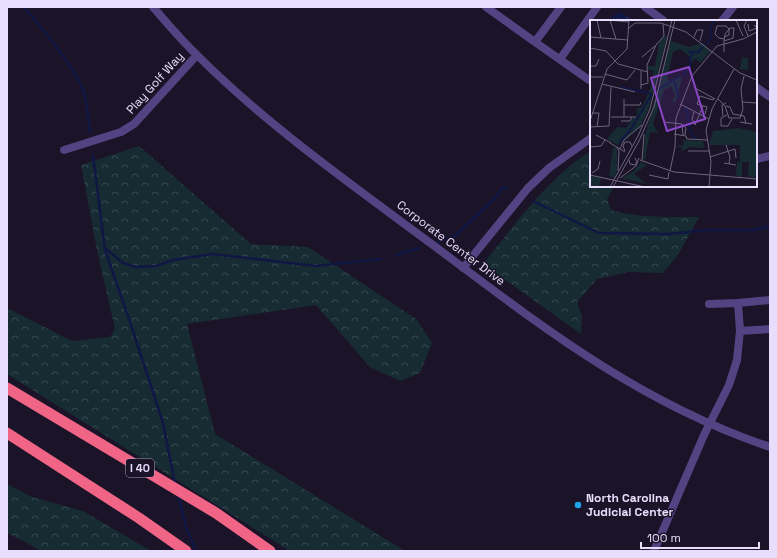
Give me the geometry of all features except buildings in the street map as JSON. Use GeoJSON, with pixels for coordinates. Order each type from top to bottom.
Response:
{"type":"FeatureCollection","features":[{"type":"Feature","properties":{"kind":"highway","name":"I 40"},"geometry":{"type":"LineString","coordinates":[[7,388],[216,513],[270,551]]}},
{"type":"Feature","properties":{"kind":"highway"},"geometry":{"type":"LineString","coordinates":[[7,433],[139,518],[186,551]]}},
{"type":"Feature","properties":{"kind":"street","name":"Corporate Center Drive"},"geometry":{"type":"LineString","coordinates":[[152,7],[197,55],[292,139],[463,268],[598,365],[643,392],[709,424],[770,447]]}},
{"type":"Feature","properties":{"kind":"street"},"geometry":{"type":"LineString","coordinates":[[486,7],[589,80]]}},
{"type":"Feature","properties":{"kind":"street"},"geometry":{"type":"LineString","coordinates":[[535,42],[561,7]]}},
{"type":"Feature","properties":{"kind":"street"},"geometry":{"type":"LineString","coordinates":[[560,59],[597,7]]}},
{"type":"Feature","properties":{"kind":"street"},"geometry":{"type":"LineString","coordinates":[[645,7],[663,20]]}},
{"type":"Feature","properties":{"kind":"street"},"geometry":{"type":"LineString","coordinates":[[723,20],[733,7]]}},
{"type":"Feature","properties":{"kind":"street","name":"Play Golf Way"},"geometry":{"type":"LineString","coordinates":[[64,150],[121,132],[134,124],[197,55]]}},
{"type":"Feature","properties":{"kind":"street"},"geometry":{"type":"LineString","coordinates":[[757,88],[770,97]]}},
{"type":"Feature","properties":{"kind":"street"},"geometry":{"type":"LineString","coordinates":[[463,268],[528,188],[549,168],[590,139]]}},
{"type":"Feature","properties":{"kind":"street"},"geometry":{"type":"LineString","coordinates":[[757,159],[770,156]]}},
{"type":"Feature","properties":{"kind":"street"},"geometry":{"type":"LineString","coordinates":[[708,304],[770,300]]}},
{"type":"Feature","properties":{"kind":"street"},"geometry":{"type":"LineString","coordinates":[[654,551],[709,424],[729,385],[737,360],[740,331],[738,303]]}},
{"type":"Feature","properties":{"kind":"street"},"geometry":{"type":"LineString","coordinates":[[740,331],[770,329]]}},
{"type":"Feature","properties":{"kind":"green space"},"geometry":{"type":"Polygon","coordinates":[[[139,146],[251,244],[308,247],[416,319],[432,343],[420,373],[400,381],[370,367],[316,305],[187,324],[215,434],[405,551],[290,551],[7,374],[7,308],[72,341],[110,337],[115,329],[97,250],[81,165],[139,146]]]}},
{"type":"Feature","properties":{"kind":"green space"},"geometry":{"type":"Polygon","coordinates":[[[590,152],[590,187],[613,187],[607,199],[611,210],[644,216],[699,217],[678,255],[663,273],[628,272],[597,279],[577,302],[582,316],[581,334],[483,264],[532,203],[575,162],[590,152]]]}},
{"type":"Feature","properties":{"kind":"green space"},"geometry":{"type":"Polygon","coordinates":[[[7,484],[32,497],[83,511],[151,551],[40,551],[7,533],[7,484]]]}},
{"type":"Feature","properties":{"kind":"water"},"geometry":{"type":"Polygon","coordinates":[[[620,12],[633,20],[610,20],[614,15],[620,12]]]}},
{"type":"Feature","properties":{"kind":"waterway"},"geometry":{"type":"LineString","coordinates":[[24,7],[56,46],[77,77],[86,98],[90,133]]}},
{"type":"Feature","properties":{"kind":"waterway"},"geometry":{"type":"LineString","coordinates":[[93,155],[105,250],[163,423],[175,484]]}},
{"type":"Feature","properties":{"kind":"waterway"},"geometry":{"type":"LineString","coordinates":[[438,242],[455,236],[495,198],[503,187],[507,189]]}},
{"type":"Feature","properties":{"kind":"waterway"},"geometry":{"type":"LineString","coordinates":[[533,201],[599,233],[668,234],[708,230],[754,230],[770,226]]}},
{"type":"Feature","properties":{"kind":"waterway"},"geometry":{"type":"LineString","coordinates":[[105,248],[123,263],[136,267],[156,266],[173,260],[212,254],[316,266],[381,259]]}},
{"type":"Feature","properties":{"kind":"waterway"},"geometry":{"type":"LineString","coordinates":[[396,255],[419,248]]}},
{"type":"Feature","properties":{"kind":"waterway"},"geometry":{"type":"LineString","coordinates":[[178,494],[186,527],[196,551]]}},
{"type":"Feature","properties":{"kind":"place","name":"North Carolina Judicial Center"},"geometry":{"type":"Point","coordinates":[578,505]}}]}
